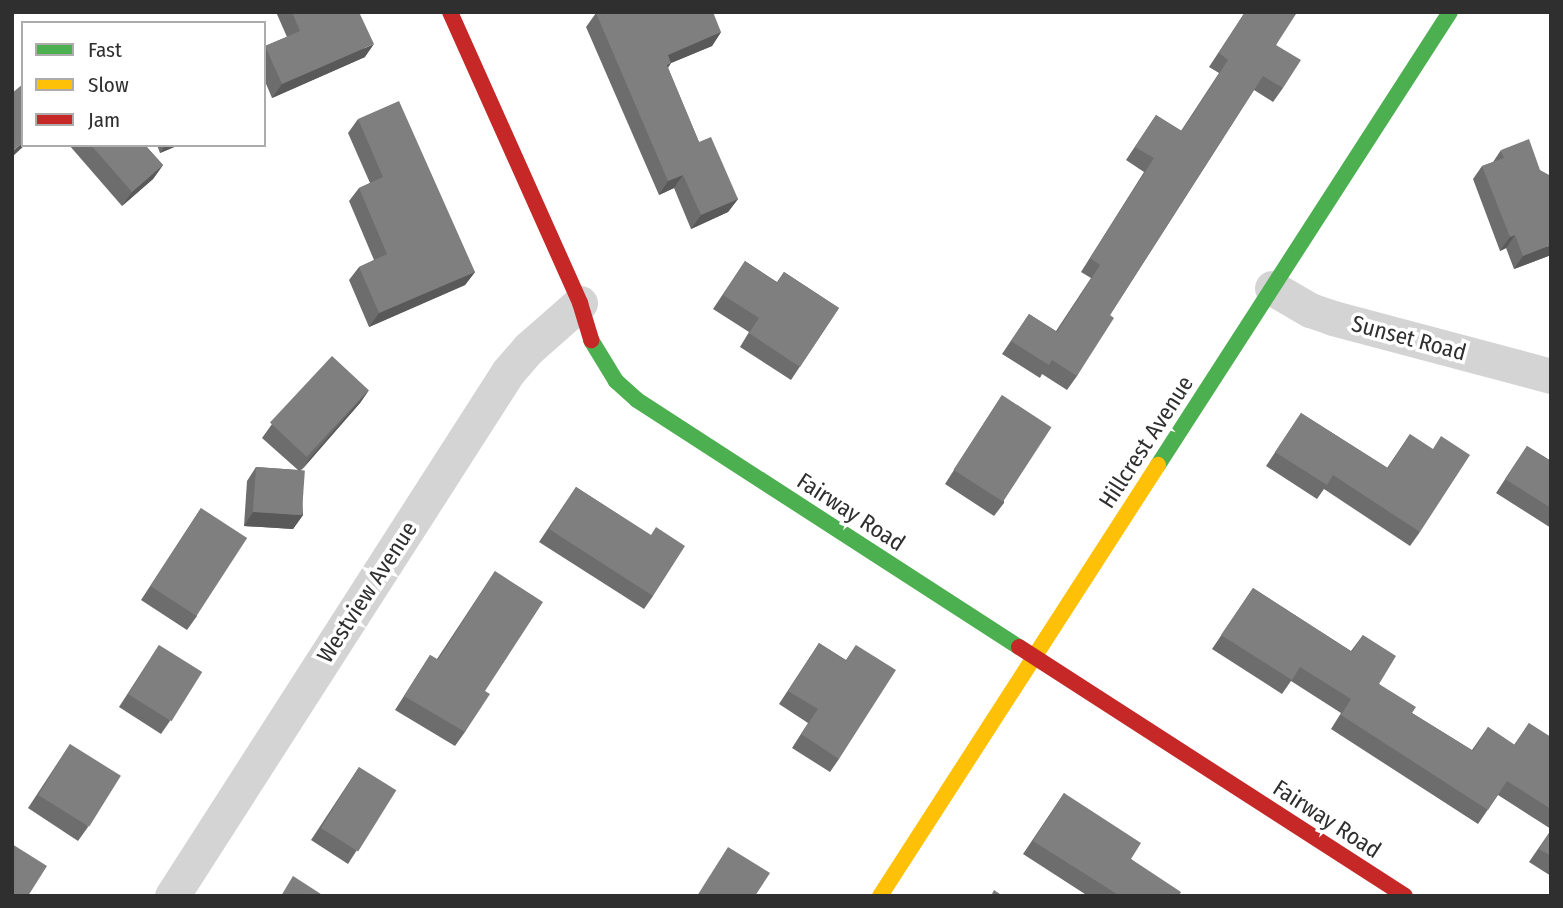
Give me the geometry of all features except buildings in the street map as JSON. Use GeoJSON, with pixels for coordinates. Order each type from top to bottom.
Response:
{"type":"FeatureCollection","features":[{"type":"Feature","properties":{"kind":"street","name":"Fairway Road"},"geometry":{"type":"LineString","coordinates":[[450,12],[580,303],[590,338],[602,362],[637,400],[1405,896]]}},
{"type":"Feature","properties":{"kind":"street","name":"Hillcrest Avenue"},"geometry":{"type":"LineString","coordinates":[[880,896],[1450,12]]}},
{"type":"Feature","properties":{"kind":"street","name":"Sunset Road"},"geometry":{"type":"LineString","coordinates":[[1272,288],[1310,310],[1333,318],[1551,376]]}},
{"type":"Feature","properties":{"kind":"street","name":"Westview Avenue"},"geometry":{"type":"LineString","coordinates":[[172,896],[508,372],[529,348],[580,303]]}},
{"type":"Feature","properties":{"kind":"traffic: fast"},"geometry":{"type":"LineString","coordinates":[[1158,465],[1450,12]]}},
{"type":"Feature","properties":{"kind":"traffic: fast"},"geometry":{"type":"LineString","coordinates":[[591,340],[616,381],[637,400],[1019,647]]}},
{"type":"Feature","properties":{"kind":"traffic: slow"},"geometry":{"type":"LineString","coordinates":[[880,896],[1158,465]]}},
{"type":"Feature","properties":{"kind":"traffic: jam"},"geometry":{"type":"LineString","coordinates":[[450,12],[580,303],[591,340]]}},
{"type":"Feature","properties":{"kind":"traffic: jam"},"geometry":{"type":"LineString","coordinates":[[1019,647],[1405,896]]}}]}
